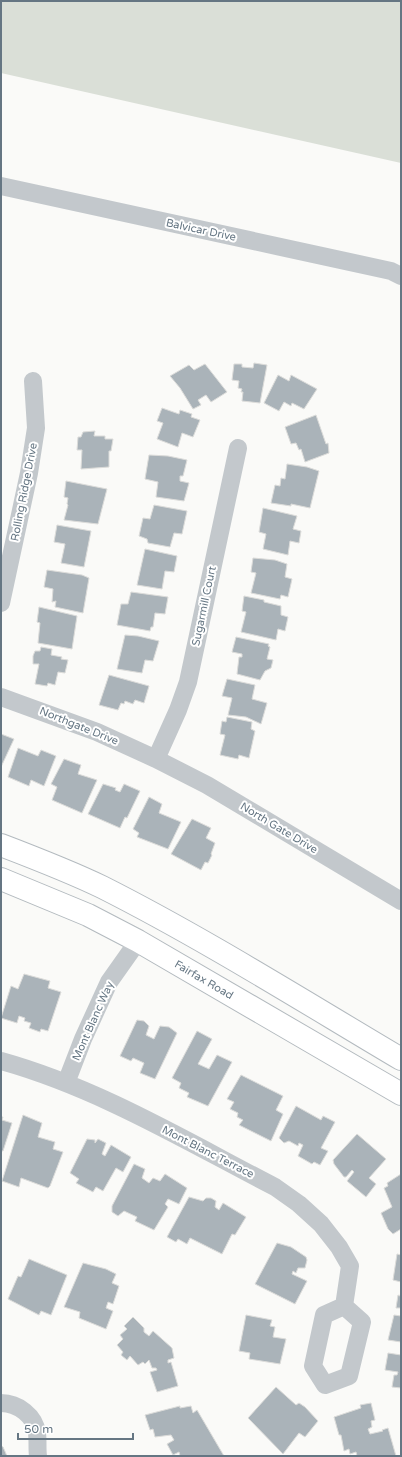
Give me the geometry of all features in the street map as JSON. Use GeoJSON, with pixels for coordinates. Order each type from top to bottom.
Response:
{"type":"FeatureCollection","features":[{"type":"Feature","properties":{"kind":"main road"},"geometry":{"type":"LineString","coordinates":[[1,845],[47,863],[113,893],[152,913],[401,1058]]}},
{"type":"Feature","properties":{"kind":"main road","name":"Fairfax Road"},"geometry":{"type":"LineString","coordinates":[[1,879],[88,915],[138,941],[401,1094]]}},
{"type":"Feature","properties":{"kind":"main road"},"geometry":{"type":"LineString","coordinates":[[138,941],[148,936],[222,979],[257,990],[297,998]]}},
{"type":"Feature","properties":{"kind":"main road"},"geometry":{"type":"LineString","coordinates":[[260,1013],[288,1020],[327,1043],[365,1062],[382,1066],[401,1066]]}},
{"type":"Feature","properties":{"kind":"street","name":"Balvicar Drive"},"geometry":{"type":"LineString","coordinates":[[1,186],[391,271],[401,276]]}},
{"type":"Feature","properties":{"kind":"street","name":"Rolling Ridge Drive"},"geometry":{"type":"LineString","coordinates":[[1,603],[30,466],[36,428],[33,381]]}},
{"type":"Feature","properties":{"kind":"street","name":"Sugarmill Court"},"geometry":{"type":"LineString","coordinates":[[156,759],[178,710],[188,682],[238,448]]}},
{"type":"Feature","properties":{"kind":"street","name":"Northgate Drive"},"geometry":{"type":"LineString","coordinates":[[1,697],[96,732],[156,759]]}},
{"type":"Feature","properties":{"kind":"street","name":"North Gate Drive"},"geometry":{"type":"LineString","coordinates":[[156,759],[207,785],[401,901]]}},
{"type":"Feature","properties":{"kind":"street","name":"Mont Blanc Way"},"geometry":{"type":"LineString","coordinates":[[66,1083],[83,1039],[109,982],[138,941]]}},
{"type":"Feature","properties":{"kind":"street","name":"Mont Blanc Terrace"},"geometry":{"type":"LineString","coordinates":[[1,1061],[66,1083],[119,1106],[268,1183],[299,1204],[321,1224],[339,1247],[350,1266],[344,1306]]}},
{"type":"Feature","properties":{"kind":"street"},"geometry":{"type":"LineString","coordinates":[[1,1403],[18,1407],[34,1422],[37,1433],[38,1456]]}},
{"type":"Feature","properties":{"kind":"shaded area"},"geometry":{"type":"Polygon","coordinates":[[[1,1],[401,1],[401,163],[1,73],[1,1]]]}},
{"type":"Feature","properties":{"kind":"building"},"geometry":{"type":"Polygon","coordinates":[[[254,363],[267,365],[260,403],[242,401],[243,392],[241,392],[242,389],[238,388],[239,381],[232,380],[234,364],[242,364],[242,367],[253,368],[254,363]]]}},
{"type":"Feature","properties":{"kind":"building"},"geometry":{"type":"Polygon","coordinates":[[[205,364],[227,392],[211,402],[206,395],[198,400],[201,405],[193,409],[180,388],[170,376],[189,365],[194,370],[205,364]]]}},
{"type":"Feature","properties":{"kind":"building"},"geometry":{"type":"Polygon","coordinates":[[[278,375],[289,381],[291,375],[317,389],[304,409],[292,403],[291,406],[284,402],[279,411],[264,403],[278,375]]]}},
{"type":"Feature","properties":{"kind":"building"},"geometry":{"type":"Polygon","coordinates":[[[162,408],[179,414],[180,410],[192,414],[191,417],[200,420],[193,437],[182,433],[178,447],[157,439],[163,423],[157,421],[162,408]]]}},
{"type":"Feature","properties":{"kind":"building"},"geometry":{"type":"Polygon","coordinates":[[[316,415],[326,444],[328,443],[329,453],[305,462],[301,449],[299,450],[296,443],[291,444],[285,427],[316,415]]]}},
{"type":"Feature","properties":{"kind":"building"},"geometry":{"type":"Polygon","coordinates":[[[95,431],[94,436],[105,436],[105,439],[113,439],[111,451],[109,451],[109,467],[81,469],[82,450],[77,450],[78,437],[81,437],[83,432],[95,431]]]}},
{"type":"Feature","properties":{"kind":"building"},"geometry":{"type":"Polygon","coordinates":[[[149,455],[168,456],[187,460],[183,476],[180,476],[180,481],[189,483],[184,501],[156,497],[158,482],[145,479],[149,455]]]}},
{"type":"Feature","properties":{"kind":"building"},"geometry":{"type":"Polygon","coordinates":[[[287,464],[307,467],[319,471],[310,508],[291,504],[291,506],[271,503],[275,485],[280,486],[281,478],[285,479],[287,464]]]}},
{"type":"Feature","properties":{"kind":"building"},"geometry":{"type":"Polygon","coordinates":[[[66,481],[107,489],[98,524],[64,520],[68,505],[68,498],[64,497],[66,481]]]}},
{"type":"Feature","properties":{"kind":"building"},"geometry":{"type":"Polygon","coordinates":[[[154,505],[187,511],[182,534],[174,533],[170,547],[148,543],[147,539],[139,536],[143,518],[150,519],[154,505]]]}},
{"type":"Feature","properties":{"kind":"building"},"geometry":{"type":"Polygon","coordinates":[[[263,508],[297,516],[293,529],[301,531],[299,543],[290,541],[288,555],[263,549],[266,534],[259,532],[263,508]]]}},
{"type":"Feature","properties":{"kind":"building"},"geometry":{"type":"Polygon","coordinates":[[[57,525],[91,531],[84,567],[61,563],[65,544],[54,542],[57,525]]]}},
{"type":"Feature","properties":{"kind":"building"},"geometry":{"type":"Polygon","coordinates":[[[145,549],[177,556],[174,572],[165,571],[162,589],[137,585],[145,549]]]}},
{"type":"Feature","properties":{"kind":"building"},"geometry":{"type":"Polygon","coordinates":[[[253,558],[275,560],[287,564],[285,577],[292,579],[288,597],[281,595],[280,599],[251,593],[256,573],[251,572],[253,558]]]}},
{"type":"Feature","properties":{"kind":"building"},"geometry":{"type":"Polygon","coordinates":[[[47,570],[82,575],[89,578],[83,613],[55,607],[56,601],[52,602],[53,589],[44,587],[47,570]]]}},
{"type":"Feature","properties":{"kind":"building"},"geometry":{"type":"Polygon","coordinates":[[[131,592],[168,597],[165,614],[155,613],[153,627],[151,627],[150,631],[117,625],[121,604],[128,604],[131,592]]]}},
{"type":"Feature","properties":{"kind":"building"},"geometry":{"type":"Polygon","coordinates":[[[244,596],[264,600],[264,602],[281,606],[281,615],[288,617],[285,631],[278,629],[276,640],[241,632],[246,612],[242,611],[244,596]]]}},
{"type":"Feature","properties":{"kind":"building"},"geometry":{"type":"Polygon","coordinates":[[[39,607],[77,616],[72,649],[38,643],[40,623],[37,622],[39,607]]]}},
{"type":"Feature","properties":{"kind":"building"},"geometry":{"type":"Polygon","coordinates":[[[125,635],[138,636],[159,641],[153,661],[145,660],[142,673],[117,669],[125,635]]]}},
{"type":"Feature","properties":{"kind":"building"},"geometry":{"type":"Polygon","coordinates":[[[236,637],[269,644],[268,646],[270,647],[267,659],[273,660],[271,668],[265,671],[260,680],[237,674],[239,657],[242,657],[242,654],[232,652],[236,637]]]}},
{"type":"Feature","properties":{"kind":"building"},"geometry":{"type":"Polygon","coordinates":[[[41,647],[52,649],[51,655],[68,660],[65,673],[58,672],[55,685],[48,683],[47,686],[35,684],[39,664],[33,664],[33,656],[35,651],[40,651],[41,647]]]}},
{"type":"Feature","properties":{"kind":"building"},"geometry":{"type":"Polygon","coordinates":[[[109,675],[149,686],[144,703],[135,700],[133,704],[125,701],[124,704],[121,703],[118,710],[99,705],[109,675]]]}},
{"type":"Feature","properties":{"kind":"building"},"geometry":{"type":"Polygon","coordinates":[[[227,679],[255,685],[252,699],[267,703],[261,724],[246,717],[228,715],[232,698],[222,696],[227,679]]]}},
{"type":"Feature","properties":{"kind":"building"},"geometry":{"type":"Polygon","coordinates":[[[227,717],[252,722],[251,729],[255,731],[249,758],[239,755],[238,759],[220,755],[225,735],[220,734],[222,721],[226,722],[227,717]]]}},
{"type":"Feature","properties":{"kind":"building"},"geometry":{"type":"Polygon","coordinates":[[[1,734],[14,739],[1,767],[1,734]]]}},
{"type":"Feature","properties":{"kind":"building"},"geometry":{"type":"Polygon","coordinates":[[[18,748],[38,756],[41,750],[56,756],[44,786],[31,780],[29,786],[8,777],[18,748]]]}},
{"type":"Feature","properties":{"kind":"building"},"geometry":{"type":"Polygon","coordinates":[[[64,759],[81,765],[78,774],[97,780],[82,813],[52,800],[57,787],[51,784],[64,759]]]}},
{"type":"Feature","properties":{"kind":"building"},"geometry":{"type":"Polygon","coordinates":[[[103,784],[116,788],[115,790],[120,792],[124,784],[140,791],[127,818],[125,817],[120,828],[88,814],[103,784]]]}},
{"type":"Feature","properties":{"kind":"building"},"geometry":{"type":"Polygon","coordinates":[[[149,797],[162,804],[159,813],[181,822],[168,849],[137,837],[139,833],[133,829],[149,797]]]}},
{"type":"Feature","properties":{"kind":"building"},"geometry":{"type":"Polygon","coordinates":[[[192,819],[211,828],[206,838],[215,843],[208,863],[205,862],[201,870],[171,854],[192,819]]]}},
{"type":"Feature","properties":{"kind":"building"},"geometry":{"type":"Polygon","coordinates":[[[24,974],[50,981],[48,988],[61,992],[48,1031],[41,1029],[40,1032],[29,1028],[31,1023],[24,1021],[25,1018],[19,1016],[17,1023],[1,1018],[11,986],[18,989],[24,974]]]}},
{"type":"Feature","properties":{"kind":"building"},"geometry":{"type":"Polygon","coordinates":[[[137,1020],[144,1021],[149,1026],[146,1035],[154,1039],[160,1026],[169,1027],[177,1033],[155,1079],[140,1073],[144,1063],[133,1058],[131,1061],[120,1056],[137,1020]]]}},
{"type":"Feature","properties":{"kind":"building"},"geometry":{"type":"Polygon","coordinates":[[[197,1031],[212,1039],[198,1064],[209,1069],[217,1055],[232,1062],[208,1106],[187,1097],[189,1093],[179,1088],[181,1083],[172,1078],[197,1031]]]}},
{"type":"Feature","properties":{"kind":"building"},"geometry":{"type":"Polygon","coordinates":[[[241,1075],[283,1096],[276,1110],[283,1114],[271,1141],[239,1125],[243,1120],[237,1117],[238,1113],[230,1109],[234,1102],[227,1099],[241,1075]]]}},
{"type":"Feature","properties":{"kind":"building"},"geometry":{"type":"Polygon","coordinates":[[[296,1106],[321,1120],[323,1116],[335,1122],[321,1148],[328,1151],[320,1165],[314,1162],[312,1164],[298,1156],[303,1145],[299,1143],[298,1146],[289,1141],[284,1143],[279,1138],[296,1106]]]}},
{"type":"Feature","properties":{"kind":"building"},"geometry":{"type":"Polygon","coordinates":[[[23,1115],[42,1123],[38,1137],[55,1142],[53,1149],[63,1152],[48,1188],[21,1178],[19,1187],[2,1181],[23,1115]]]}},
{"type":"Feature","properties":{"kind":"building"},"geometry":{"type":"Polygon","coordinates":[[[1,1117],[3,1117],[2,1120],[12,1123],[3,1151],[1,1151],[1,1117]]]}},
{"type":"Feature","properties":{"kind":"building"},"geometry":{"type":"Polygon","coordinates":[[[357,1134],[386,1159],[369,1178],[376,1184],[366,1197],[347,1181],[354,1172],[352,1170],[346,1177],[344,1177],[334,1164],[333,1160],[357,1134]]]}},
{"type":"Feature","properties":{"kind":"building"},"geometry":{"type":"Polygon","coordinates":[[[87,1139],[95,1140],[95,1143],[98,1139],[106,1143],[102,1154],[105,1156],[111,1145],[131,1157],[123,1172],[116,1168],[103,1191],[96,1187],[93,1192],[76,1183],[79,1179],[70,1173],[87,1139]]]}},
{"type":"Feature","properties":{"kind":"building"},"geometry":{"type":"Polygon","coordinates":[[[134,1164],[145,1169],[142,1178],[149,1183],[153,1178],[160,1181],[165,1174],[187,1188],[179,1204],[168,1199],[165,1204],[168,1207],[154,1230],[135,1221],[137,1217],[124,1211],[118,1216],[112,1212],[112,1206],[134,1164]]]}},
{"type":"Feature","properties":{"kind":"building"},"geometry":{"type":"Polygon","coordinates":[[[401,1174],[401,1229],[393,1234],[388,1229],[381,1213],[392,1207],[384,1188],[388,1186],[387,1183],[401,1174]]]}},
{"type":"Feature","properties":{"kind":"building"},"geometry":{"type":"Polygon","coordinates":[[[189,1197],[203,1201],[206,1198],[211,1198],[216,1201],[215,1207],[219,1210],[223,1203],[246,1217],[235,1235],[232,1234],[222,1254],[190,1238],[187,1244],[178,1239],[176,1242],[167,1237],[189,1197]]]}},
{"type":"Feature","properties":{"kind":"building"},"geometry":{"type":"Polygon","coordinates":[[[277,1243],[291,1247],[306,1257],[307,1260],[305,1268],[298,1268],[296,1273],[293,1271],[292,1274],[307,1281],[295,1304],[255,1284],[277,1243]]]}},
{"type":"Feature","properties":{"kind":"building"},"geometry":{"type":"Polygon","coordinates":[[[397,1254],[401,1255],[401,1282],[393,1280],[397,1254]]]}},
{"type":"Feature","properties":{"kind":"building"},"geometry":{"type":"Polygon","coordinates":[[[29,1259],[67,1275],[51,1315],[41,1311],[39,1315],[8,1299],[18,1276],[21,1277],[29,1259]]]}},
{"type":"Feature","properties":{"kind":"building"},"geometry":{"type":"Polygon","coordinates":[[[83,1263],[106,1269],[116,1274],[112,1283],[119,1286],[113,1304],[108,1302],[106,1308],[113,1311],[106,1329],[79,1318],[80,1312],[64,1307],[83,1263]]]}},
{"type":"Feature","properties":{"kind":"building"},"geometry":{"type":"Polygon","coordinates":[[[401,1291],[401,1308],[396,1308],[398,1295],[400,1296],[401,1291]]]}},
{"type":"Feature","properties":{"kind":"building"},"geometry":{"type":"Polygon","coordinates":[[[246,1315],[272,1320],[270,1326],[275,1327],[273,1337],[286,1339],[280,1364],[249,1359],[250,1353],[239,1351],[246,1315]]]}},
{"type":"Feature","properties":{"kind":"building"},"geometry":{"type":"Polygon","coordinates":[[[394,1315],[401,1316],[401,1342],[388,1340],[394,1315]]]}},
{"type":"Feature","properties":{"kind":"building"},"geometry":{"type":"Polygon","coordinates":[[[133,1317],[144,1328],[144,1332],[149,1336],[153,1331],[172,1348],[174,1358],[168,1360],[168,1363],[171,1362],[178,1386],[157,1392],[150,1372],[157,1370],[156,1368],[152,1368],[149,1360],[145,1364],[143,1362],[138,1365],[130,1356],[127,1360],[121,1355],[123,1352],[117,1345],[123,1339],[120,1335],[127,1329],[124,1326],[133,1317]]]}},
{"type":"Feature","properties":{"kind":"building"},"geometry":{"type":"Polygon","coordinates":[[[388,1353],[401,1355],[401,1388],[392,1387],[394,1375],[397,1375],[398,1372],[385,1370],[388,1353]]]}},
{"type":"Feature","properties":{"kind":"building"},"geometry":{"type":"Polygon","coordinates":[[[276,1387],[296,1405],[299,1403],[305,1407],[318,1421],[305,1437],[299,1433],[283,1454],[248,1418],[276,1387]]]}},
{"type":"Feature","properties":{"kind":"building"},"geometry":{"type":"Polygon","coordinates":[[[371,1403],[375,1420],[371,1421],[372,1427],[368,1429],[370,1434],[383,1431],[382,1430],[388,1428],[396,1456],[357,1456],[356,1452],[350,1454],[349,1449],[344,1451],[341,1435],[339,1435],[334,1417],[361,1408],[360,1405],[371,1403]]]}},
{"type":"Feature","properties":{"kind":"building"},"geometry":{"type":"Polygon","coordinates":[[[180,1406],[180,1408],[191,1406],[193,1413],[197,1410],[224,1456],[180,1456],[179,1452],[173,1455],[167,1444],[174,1440],[171,1435],[155,1437],[153,1429],[150,1430],[145,1415],[180,1406]]]}},
{"type":"Feature","properties":{"kind":"building"},"geometry":{"type":"Polygon","coordinates":[[[1,1445],[3,1447],[7,1456],[1,1456],[1,1445]]]}}]}
